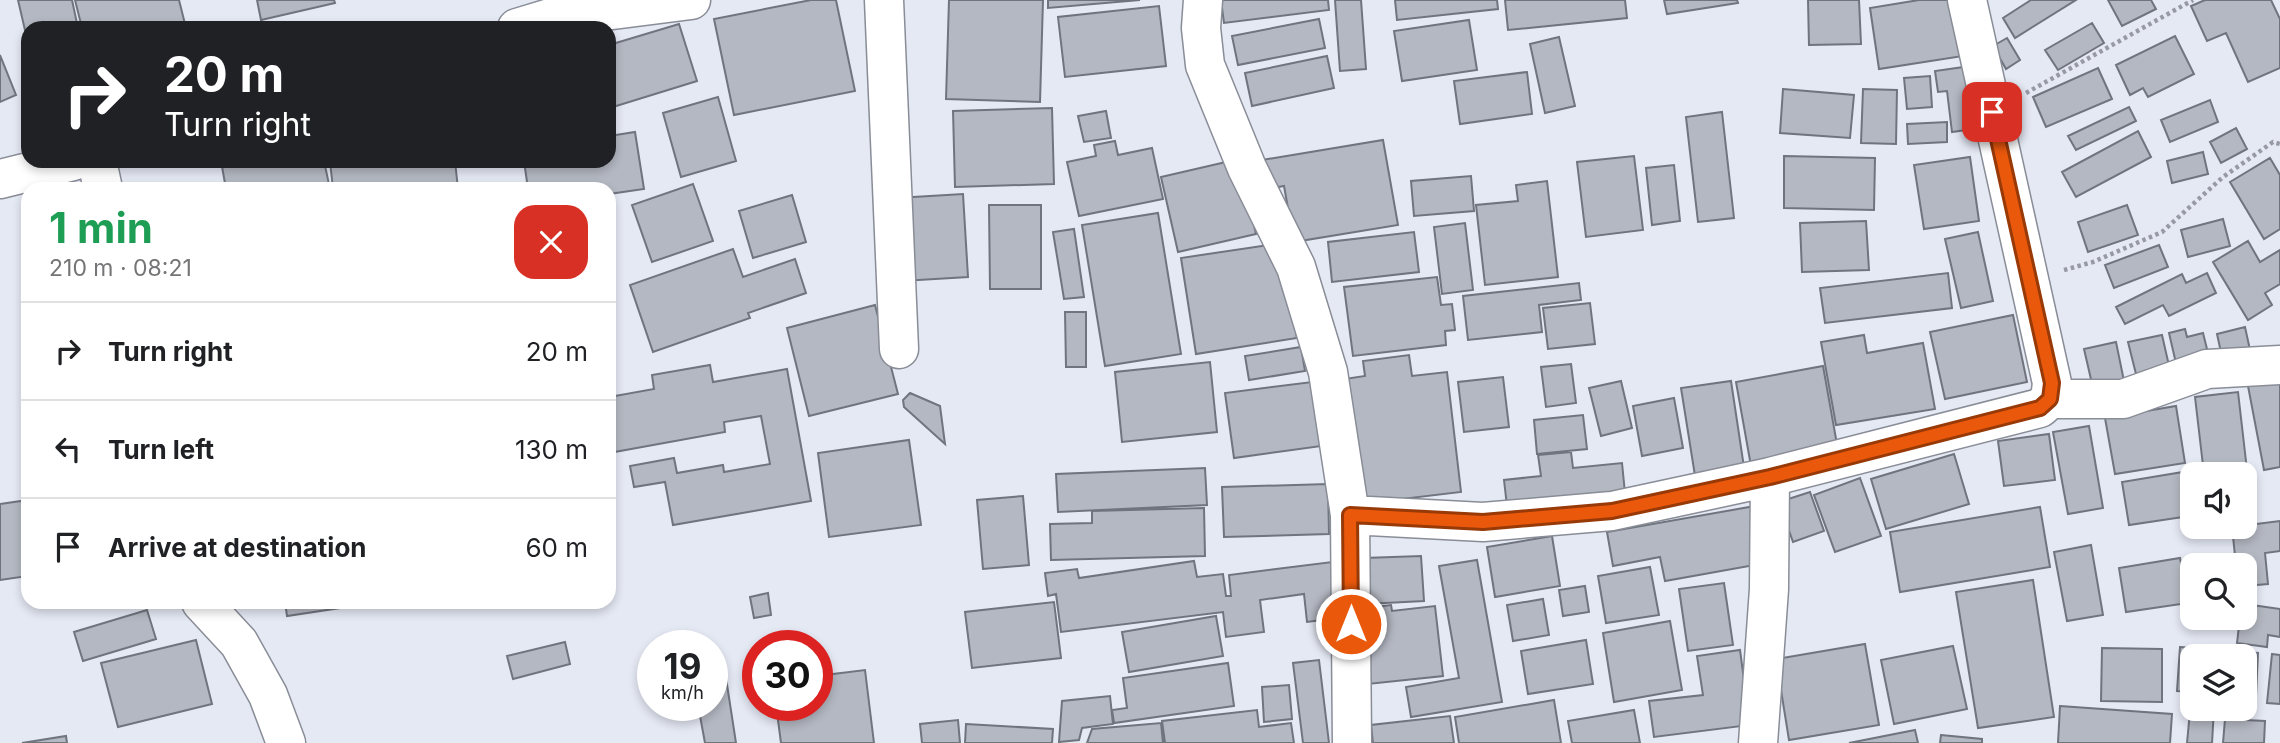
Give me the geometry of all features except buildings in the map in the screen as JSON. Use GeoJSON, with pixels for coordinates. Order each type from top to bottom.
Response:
{"type":"FeatureCollection","features":[{"type":"Feature","properties":{"kind":"street"},"geometry":{"type":"LineString","coordinates":[[537,15],[691,0]]}},
{"type":"Feature","properties":{"kind":"street"},"geometry":{"type":"LineString","coordinates":[[884,0],[899,349]]}},
{"type":"Feature","properties":{"kind":"street"},"geometry":{"type":"LineString","coordinates":[[1203,0],[1200,29],[1205,65],[1247,168],[1296,268],[1328,372],[1350,515],[1352,743]]}},
{"type":"Feature","properties":{"kind":"street"},"geometry":{"type":"LineString","coordinates":[[1350,515],[1483,522],[1612,511],[1770,477],[2040,408],[2050,399],[2052,383],[1968,0]]}},
{"type":"Feature","properties":{"kind":"street"},"geometry":{"type":"LineString","coordinates":[[0,179],[45,168]]}},
{"type":"Feature","properties":{"kind":"street"},"geometry":{"type":"LineString","coordinates":[[2050,399],[2123,399],[2207,369],[2280,365]]}},
{"type":"Feature","properties":{"kind":"street"},"geometry":{"type":"LineString","coordinates":[[1758,743],[1762,720],[1769,589],[1770,477]]}},
{"type":"Feature","properties":{"kind":"street"},"geometry":{"type":"LineString","coordinates":[[207,609],[239,643],[268,695],[286,743]]}},
{"type":"Feature","properties":{"kind":"path"},"geometry":{"type":"LineString","coordinates":[[1992,112],[2193,0]]}},
{"type":"Feature","properties":{"kind":"path"},"geometry":{"type":"LineString","coordinates":[[2029,279],[2094,262],[2162,232],[2223,177],[2273,142],[2280,144]]}},
{"type":"Feature","properties":{"kind":"route"},"geometry":{"type":"LineString","coordinates":[[1351,624],[1350,515],[1483,522],[1612,511],[1770,477],[2040,408],[2050,399],[2052,383],[1992,112]]}}]}
